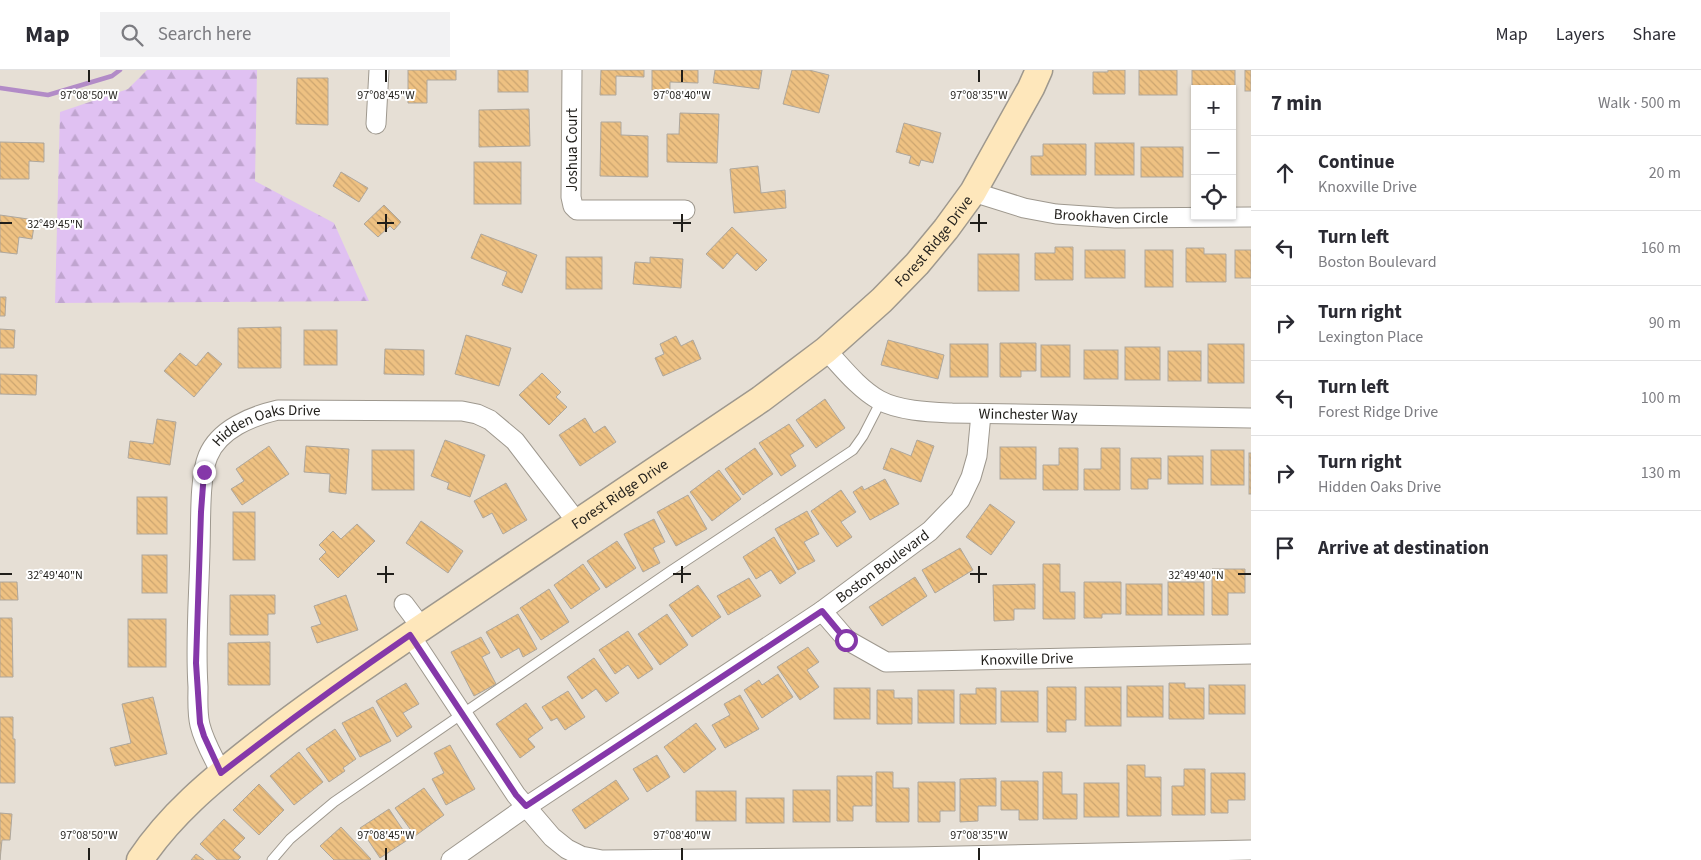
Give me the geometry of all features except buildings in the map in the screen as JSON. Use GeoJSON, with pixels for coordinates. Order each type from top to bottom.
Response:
{"type":"FeatureCollection","features":[{"type":"Feature","properties":{"kind":"main road","name":"Forest Ridge Drive"},"geometry":{"type":"LineString","coordinates":[[140,860],[152,842],[174,817],[221,773],[274,732],[344,680],[760,399],[826,350],[882,300],[917,264],[946,229],[973,192],[1031,88],[1039,70]]}},
{"type":"Feature","properties":{"kind":"street"},"geometry":{"type":"LineString","coordinates":[[376,124],[378,70]]}},
{"type":"Feature","properties":{"kind":"street","name":"Joshua Court"},"geometry":{"type":"LineString","coordinates":[[572,70],[571,197],[573,206],[577,210],[684,210]]}},
{"type":"Feature","properties":{"kind":"street","name":"Brookhaven Circle"},"geometry":{"type":"LineString","coordinates":[[973,192],[1024,208],[1056,214],[1115,218],[1251,217]]}},
{"type":"Feature","properties":{"kind":"street","name":"Winchester Way"},"geometry":{"type":"LineString","coordinates":[[826,350],[862,388],[881,401],[913,410],[981,414],[1251,418]]}},
{"type":"Feature","properties":{"kind":"street","name":"Hidden Oaks Drive"},"geometry":{"type":"LineString","coordinates":[[221,773],[200,723],[196,663],[201,512],[204,472],[208,456],[215,444],[238,423],[258,414],[278,410],[462,412],[477,414],[490,420],[515,440],[577,522]]}},
{"type":"Feature","properties":{"kind":"street","name":"Boston Boulevard"},"geometry":{"type":"LineString","coordinates":[[451,860],[526,806],[822,611],[930,531],[960,500],[971,477],[977,456],[981,414]]}},
{"type":"Feature","properties":{"kind":"street"},"geometry":{"type":"LineString","coordinates":[[404,604],[416,631],[462,713],[516,795],[552,837],[566,849],[581,856],[602,860],[912,859],[1251,850]]}},
{"type":"Feature","properties":{"kind":"street","name":"Knoxville Drive"},"geometry":{"type":"LineString","coordinates":[[822,611],[846,640],[886,662],[1251,654]]}},
{"type":"Feature","properties":{"kind":"lane"},"geometry":{"type":"LineString","coordinates":[[272,860],[290,839],[334,802],[462,713],[853,450],[863,436],[881,401]]}},
{"type":"Feature","properties":{"kind":"green space"},"geometry":{"type":"Polygon","coordinates":[[[147,70],[257,70],[255,181],[334,223],[369,301],[55,303],[60,112],[128,89],[147,70]]]}},
{"type":"Feature","properties":{"kind":"waterway"},"geometry":{"type":"LineString","coordinates":[[0,88],[48,95],[112,76],[120,70]]}},
{"type":"Feature","properties":{"kind":"route"},"geometry":{"type":"LineString","coordinates":[[204,472],[196,663],[200,723],[221,773],[344,680],[410,635],[516,795],[526,806],[822,611],[846,640]]}}]}
